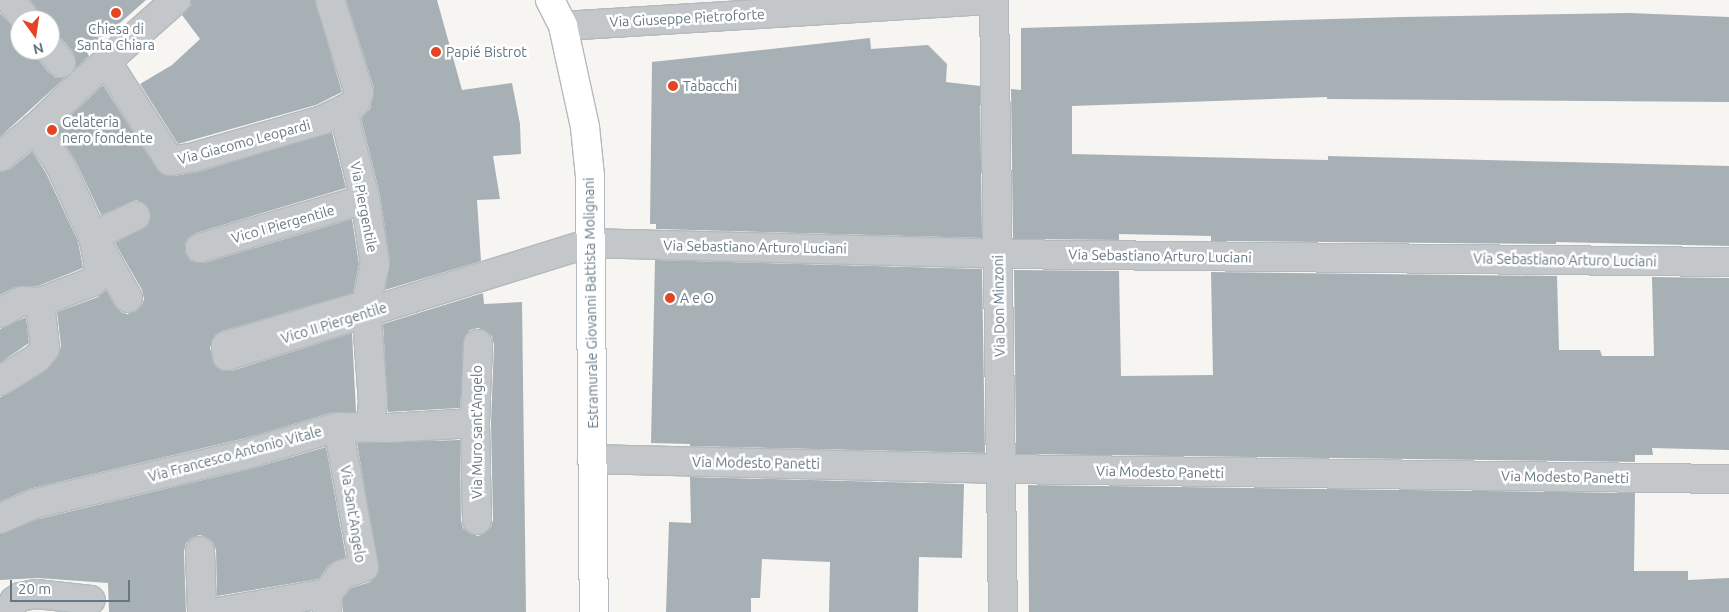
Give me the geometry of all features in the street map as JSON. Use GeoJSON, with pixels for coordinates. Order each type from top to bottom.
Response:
{"type":"FeatureCollection","features":[{"type":"Feature","properties":{"kind":"street"},"geometry":{"type":"LineString","coordinates":[[10,0],[18,10]]}},
{"type":"Feature","properties":{"kind":"street"},"geometry":{"type":"LineString","coordinates":[[0,157],[35,128],[65,67],[107,62],[176,0]]}},
{"type":"Feature","properties":{"kind":"street"},"geometry":{"type":"LineString","coordinates":[[330,0],[359,93],[355,103],[343,110]]}},
{"type":"Feature","properties":{"kind":"street","name":"Estramurale Giovanni Battista Molignani"},"geometry":{"type":"LineString","coordinates":[[550,0],[563,26],[585,127],[590,176],[594,612]]}},
{"type":"Feature","properties":{"kind":"street","name":"Via Giuseppe Pietroforte"},"geometry":{"type":"LineString","coordinates":[[563,26],[990,0]]}},
{"type":"Feature","properties":{"kind":"street","name":"Via Don Minzoni"},"geometry":{"type":"LineString","coordinates":[[994,0],[1003,612]]}},
{"type":"Feature","properties":{"kind":"street","name":"Via Giacomo Leopardi"},"geometry":{"type":"LineString","coordinates":[[107,62],[170,161],[194,157],[322,120],[343,110]]}},
{"type":"Feature","properties":{"kind":"street","name":"Via Piergentile"},"geometry":{"type":"LineString","coordinates":[[343,110],[365,199],[375,264],[366,305],[372,403],[370,427]]}},
{"type":"Feature","properties":{"kind":"street"},"geometry":{"type":"LineString","coordinates":[[35,128],[60,165],[93,236],[128,298]]}},
{"type":"Feature","properties":{"kind":"street","name":"Vico I Piergentile"},"geometry":{"type":"LineString","coordinates":[[200,248],[365,199]]}},
{"type":"Feature","properties":{"kind":"street"},"geometry":{"type":"LineString","coordinates":[[93,236],[135,216]]}},
{"type":"Feature","properties":{"kind":"street"},"geometry":{"type":"LineString","coordinates":[[0,313],[22,301],[40,302],[92,282],[100,272],[93,236]]}},
{"type":"Feature","properties":{"kind":"street","name":"Via Sebastiano Arturo Luciani"},"geometry":{"type":"LineString","coordinates":[[590,243],[998,254],[1729,262]]}},
{"type":"Feature","properties":{"kind":"street","name":"Vico II Piergentile"},"geometry":{"type":"LineString","coordinates":[[366,305],[226,346],[227,356],[590,243]]}},
{"type":"Feature","properties":{"kind":"street"},"geometry":{"type":"LineString","coordinates":[[0,381],[37,358],[45,348],[40,302]]}},
{"type":"Feature","properties":{"kind":"street","name":"Via Muro sant'Angelo"},"geometry":{"type":"LineString","coordinates":[[478,344],[475,423],[478,520]]}},
{"type":"Feature","properties":{"kind":"street","name":"Via Francesco Antonio Vitale"},"geometry":{"type":"LineString","coordinates":[[0,519],[33,504],[250,453],[338,427],[475,423]]}},
{"type":"Feature","properties":{"kind":"street","name":"Via Sant'Angelo"},"geometry":{"type":"LineString","coordinates":[[328,602],[341,575],[364,567],[338,427]]}},
{"type":"Feature","properties":{"kind":"street","name":"Via Modesto Panetti"},"geometry":{"type":"LineString","coordinates":[[592,459],[1001,469],[1729,479]]}},
{"type":"Feature","properties":{"kind":"street"},"geometry":{"type":"LineString","coordinates":[[200,551],[202,612]]}},
{"type":"Feature","properties":{"kind":"street"},"geometry":{"type":"LineString","coordinates":[[10,612],[14,601],[20,597],[36,594],[91,600]]}},
{"type":"Feature","properties":{"kind":"street"},"geometry":{"type":"LineString","coordinates":[[218,612],[328,602]]}},
{"type":"Feature","properties":{"kind":"building"},"geometry":{"type":"Polygon","coordinates":[[[30,0],[146,0],[87,52],[89,56],[76,68],[76,60],[73,53],[60,38],[60,10],[37,10],[30,0]]]}},
{"type":"Feature","properties":{"kind":"building"},"geometry":{"type":"Polygon","coordinates":[[[191,0],[315,0],[342,92],[316,105],[178,144],[140,84],[172,65],[200,39],[182,15],[191,5],[191,0]]]}},
{"type":"Feature","properties":{"kind":"building"},"geometry":{"type":"Polygon","coordinates":[[[346,0],[437,0],[462,90],[512,83],[520,124],[521,154],[493,156],[500,199],[477,200],[481,261],[385,290],[390,262],[380,195],[361,118],[370,109],[374,89],[346,0]]]}},
{"type":"Feature","properties":{"kind":"building"},"geometry":{"type":"Polygon","coordinates":[[[0,13],[10,24],[10,60],[39,60],[49,73],[56,78],[65,78],[0,137],[0,13]]]}},
{"type":"Feature","properties":{"kind":"building"},"geometry":{"type":"Polygon","coordinates":[[[1629,13],[1729,17],[1729,102],[1327,99],[1327,97],[1072,106],[1072,154],[1328,160],[1328,156],[1729,166],[1729,246],[1556,242],[1556,244],[1211,241],[1211,236],[1119,234],[1119,240],[1013,239],[1011,89],[1021,90],[1021,28],[1402,17],[1629,13]]]}},
{"type":"Feature","properties":{"kind":"building"},"geometry":{"type":"Polygon","coordinates":[[[870,38],[871,49],[928,45],[947,64],[946,82],[980,86],[982,238],[656,229],[656,224],[650,224],[652,62],[870,38]]]}},
{"type":"Feature","properties":{"kind":"building"},"geometry":{"type":"Polygon","coordinates":[[[103,85],[157,169],[164,175],[173,176],[198,172],[332,132],[346,188],[196,233],[188,238],[185,244],[185,252],[190,260],[204,263],[352,219],[359,264],[353,293],[222,331],[215,335],[210,348],[215,366],[223,371],[231,371],[352,333],[356,412],[334,412],[246,438],[29,489],[0,502],[0,397],[45,371],[57,358],[61,346],[57,312],[98,297],[106,290],[115,306],[121,312],[127,314],[136,311],[142,305],[144,299],[142,290],[115,243],[148,225],[150,218],[149,209],[143,203],[136,200],[101,215],[74,158],[55,130],[103,85]]]}},
{"type":"Feature","properties":{"kind":"building"},"geometry":{"type":"Polygon","coordinates":[[[32,151],[46,173],[78,241],[83,268],[38,286],[15,287],[0,295],[0,172],[10,169],[32,151]]]}},
{"type":"Feature","properties":{"kind":"building"},"geometry":{"type":"Polygon","coordinates":[[[655,260],[982,269],[985,453],[690,446],[690,444],[651,443],[655,260]]]}},
{"type":"Feature","properties":{"kind":"building"},"geometry":{"type":"Polygon","coordinates":[[[1014,270],[1119,271],[1121,376],[1213,375],[1211,272],[1557,276],[1559,350],[1600,350],[1602,356],[1654,356],[1652,277],[1729,278],[1729,450],[1652,448],[1653,455],[1635,455],[1635,462],[1016,454],[1014,270]]]}},
{"type":"Feature","properties":{"kind":"building"},"geometry":{"type":"Polygon","coordinates":[[[483,293],[484,304],[522,302],[526,612],[343,612],[343,598],[351,588],[370,582],[379,571],[357,443],[460,440],[461,520],[463,528],[469,533],[478,536],[485,533],[491,527],[493,520],[491,423],[494,345],[492,336],[478,328],[470,330],[465,336],[460,408],[388,412],[383,324],[483,293]]]}},
{"type":"Feature","properties":{"kind":"building"},"geometry":{"type":"Polygon","coordinates":[[[26,317],[29,343],[0,363],[0,329],[26,317]]]}},
{"type":"Feature","properties":{"kind":"building"},"geometry":{"type":"Polygon","coordinates":[[[326,447],[346,557],[329,565],[319,579],[217,596],[216,550],[213,542],[200,535],[191,538],[186,543],[184,551],[186,612],[109,612],[108,583],[38,578],[0,580],[0,534],[38,519],[254,468],[326,447]]]}},
{"type":"Feature","properties":{"kind":"building"},"geometry":{"type":"Polygon","coordinates":[[[690,477],[964,484],[962,558],[919,557],[918,612],[829,612],[830,562],[762,559],[760,598],[751,598],[751,612],[666,612],[669,522],[691,523],[690,477]]]}},
{"type":"Feature","properties":{"kind":"building"},"geometry":{"type":"Polygon","coordinates":[[[1028,485],[1635,493],[1634,571],[1688,571],[1688,580],[1729,578],[1729,612],[1029,612],[1028,485]]]}},
{"type":"Feature","properties":{"kind":"place","name":"Chiesa di Santa Chiara"},"geometry":{"type":"Point","coordinates":[116,13]}},
{"type":"Feature","properties":{"kind":"place","name":"Papié Bistrot"},"geometry":{"type":"Point","coordinates":[436,52]}},
{"type":"Feature","properties":{"kind":"place","name":"Tabacchi"},"geometry":{"type":"Point","coordinates":[673,86]}},
{"type":"Feature","properties":{"kind":"place","name":"Gelateria nero fondente"},"geometry":{"type":"Point","coordinates":[52,130]}},
{"type":"Feature","properties":{"kind":"place","name":"A e O"},"geometry":{"type":"Point","coordinates":[670,298]}}]}
